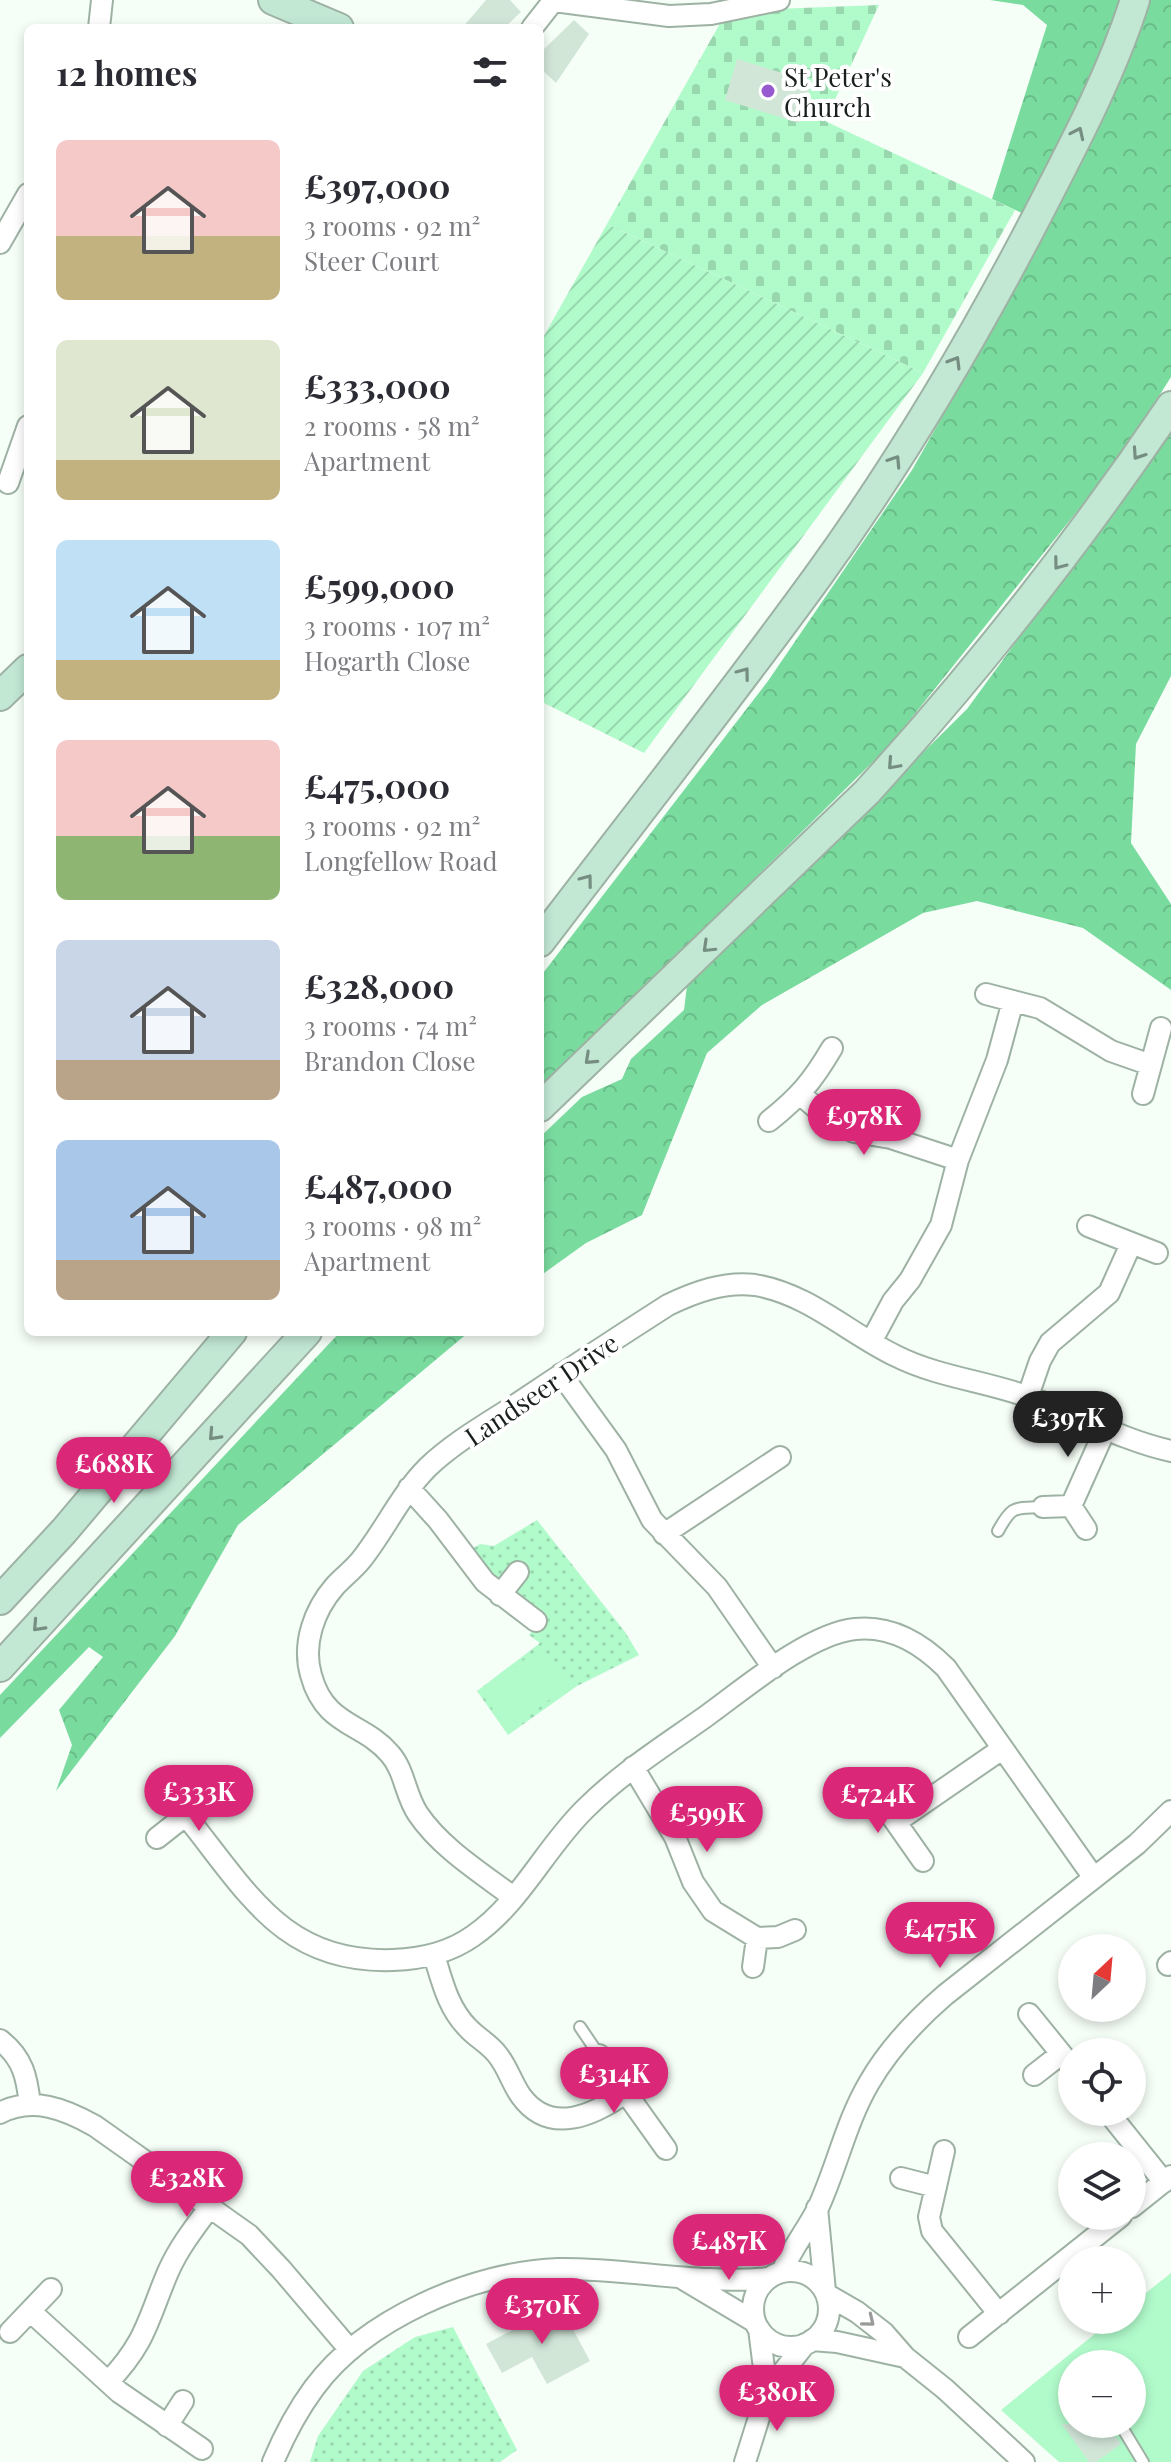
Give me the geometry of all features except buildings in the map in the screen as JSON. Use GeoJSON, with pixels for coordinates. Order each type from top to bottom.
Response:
{"type":"FeatureCollection","features":[{"type":"Feature","properties":{"kind":"street"},"geometry":{"type":"LineString","coordinates":[[99,24],[102,0]]}},
{"type":"Feature","properties":{"kind":"street"},"geometry":{"type":"LineString","coordinates":[[273,0],[330,24]]}},
{"type":"Feature","properties":{"kind":"street"},"geometry":{"type":"LineString","coordinates":[[535,24],[554,0],[669,16],[711,14],[779,0]]}},
{"type":"Feature","properties":{"kind":"street"},"geometry":{"type":"LineString","coordinates":[[544,937],[818,575],[915,429],[999,289],[1059,173],[1098,91],[1135,0]]}},
{"type":"Feature","properties":{"kind":"street"},"geometry":{"type":"LineString","coordinates":[[0,243],[24,201]]}},
{"type":"Feature","properties":{"kind":"street"},"geometry":{"type":"LineString","coordinates":[[544,1103],[867,792],[916,738],[1053,573],[1171,406]]}},
{"type":"Feature","properties":{"kind":"street"},"geometry":{"type":"LineString","coordinates":[[12,484],[24,440]]}},
{"type":"Feature","properties":{"kind":"street"},"geometry":{"type":"LineString","coordinates":[[0,696],[24,673]]}},
{"type":"Feature","properties":{"kind":"street"},"geometry":{"type":"LineString","coordinates":[[986,994],[1048,1012],[1111,1051],[1151,1065]]}},
{"type":"Feature","properties":{"kind":"street"},"geometry":{"type":"LineString","coordinates":[[871,1342],[893,1301],[933,1242],[950,1198],[958,1160],[994,1070],[1013,1001]]}},
{"type":"Feature","properties":{"kind":"street"},"geometry":{"type":"LineString","coordinates":[[1143,1094],[1161,1028]]}},
{"type":"Feature","properties":{"kind":"street"},"geometry":{"type":"LineString","coordinates":[[769,1121],[801,1095],[832,1048]]}},
{"type":"Feature","properties":{"kind":"street"},"geometry":{"type":"LineString","coordinates":[[801,1095],[827,1117],[854,1132],[891,1138],[958,1160]]}},
{"type":"Feature","properties":{"kind":"street"},"geometry":{"type":"LineString","coordinates":[[1088,1226],[1157,1253]]}},
{"type":"Feature","properties":{"kind":"street"},"geometry":{"type":"LineString","coordinates":[[1028,1396],[1050,1343],[1109,1293],[1131,1244]]}},
{"type":"Feature","properties":{"kind":"street","name":"Landseer Drive"},"geometry":{"type":"LineString","coordinates":[[513,1897],[432,1831],[417,1813],[400,1770],[390,1754],[376,1741],[334,1716],[311,1677],[308,1645],[321,1606],[374,1543],[409,1488],[449,1450],[561,1374],[693,1292],[724,1285],[753,1285],[783,1292],[808,1303],[897,1357],[1028,1396],[1105,1430],[1171,1451]]}},
{"type":"Feature","properties":{"kind":"street"},"geometry":{"type":"LineString","coordinates":[[0,1600],[64,1531],[229,1336]]}},
{"type":"Feature","properties":{"kind":"street"},"geometry":{"type":"LineString","coordinates":[[0,1667],[303,1336]]}},
{"type":"Feature","properties":{"kind":"street"},"geometry":{"type":"LineString","coordinates":[[561,1374],[616,1450],[652,1520],[717,1587],[773,1668]]}},
{"type":"Feature","properties":{"kind":"street"},"geometry":{"type":"LineString","coordinates":[[1071,1506],[1105,1430]]}},
{"type":"Feature","properties":{"kind":"street"},"geometry":{"type":"LineString","coordinates":[[664,1534],[780,1457]]}},
{"type":"Feature","properties":{"kind":"street"},"geometry":{"type":"LineString","coordinates":[[409,1488],[438,1520],[474,1569],[500,1595],[536,1621]]}},
{"type":"Feature","properties":{"kind":"street"},"geometry":{"type":"LineString","coordinates":[[1043,1507],[1071,1506]]}},
{"type":"Feature","properties":{"kind":"street"},"geometry":{"type":"LineString","coordinates":[[1071,1506],[1086,1529]]}},
{"type":"Feature","properties":{"kind":"street"},"geometry":{"type":"LineString","coordinates":[[500,1595],[518,1572]]}},
{"type":"Feature","properties":{"kind":"street"},"geometry":{"type":"LineString","coordinates":[[186,1816],[267,1915],[293,1937],[350,1959],[390,1960],[434,1955],[474,1936],[513,1897],[586,1808],[633,1767],[815,1641],[857,1629],[881,1630],[905,1637],[927,1650],[946,1668],[1094,1878]]}},
{"type":"Feature","properties":{"kind":"street"},"geometry":{"type":"LineString","coordinates":[[896,1822],[1002,1749]]}},
{"type":"Feature","properties":{"kind":"street"},"geometry":{"type":"LineString","coordinates":[[633,1767],[675,1837],[702,1898],[727,1922],[757,1938],[778,1937],[795,1930]]}},
{"type":"Feature","properties":{"kind":"street"},"geometry":{"type":"LineString","coordinates":[[869,1784],[923,1861]]}},
{"type":"Feature","properties":{"kind":"street"},"geometry":{"type":"LineString","coordinates":[[157,1838],[214,1793]]}},
{"type":"Feature","properties":{"kind":"street"},"geometry":{"type":"LineString","coordinates":[[767,2392],[755,2297],[776,2275],[817,2208],[868,2083],[924,2013],[1137,1844],[1171,1811]]}},
{"type":"Feature","properties":{"kind":"street"},"geometry":{"type":"LineString","coordinates":[[753,1967],[757,1938]]}},
{"type":"Feature","properties":{"kind":"street"},"geometry":{"type":"LineString","coordinates":[[434,1955],[456,2013],[495,2052],[530,2105],[555,2117],[571,2119],[589,2115],[625,2093]]}},
{"type":"Feature","properties":{"kind":"street"},"geometry":{"type":"LineString","coordinates":[[1029,2014],[1058,2050]]}},
{"type":"Feature","properties":{"kind":"street"},"geometry":{"type":"LineString","coordinates":[[0,2040],[18,2057],[25,2071],[30,2105]]}},
{"type":"Feature","properties":{"kind":"street"},"geometry":{"type":"LineString","coordinates":[[599,2055],[666,2149]]}},
{"type":"Feature","properties":{"kind":"street"},"geometry":{"type":"LineString","coordinates":[[1034,2075],[1058,2064]]}},
{"type":"Feature","properties":{"kind":"street"},"geometry":{"type":"LineString","coordinates":[[0,2113],[30,2105],[51,2106],[71,2112],[95,2126],[263,2248],[350,2350]]}},
{"type":"Feature","properties":{"kind":"street"},"geometry":{"type":"LineString","coordinates":[[1121,2126],[1168,2179],[1146,2196]]}},
{"type":"Feature","properties":{"kind":"street"},"geometry":{"type":"LineString","coordinates":[[944,2151],[929,2217],[932,2231],[999,2314]]}},
{"type":"Feature","properties":{"kind":"street"},"geometry":{"type":"LineString","coordinates":[[901,2178],[936,2187]]}},
{"type":"Feature","properties":{"kind":"street"},"geometry":{"type":"LineString","coordinates":[[108,2382],[136,2349],[179,2251],[209,2208]]}},
{"type":"Feature","properties":{"kind":"street"},"geometry":{"type":"LineString","coordinates":[[745,2462],[767,2392],[809,2342],[822,2332],[828,2320],[817,2208]]}},
{"type":"Feature","properties":{"kind":"street"},"geometry":{"type":"LineString","coordinates":[[969,2337],[1104,2230]]}},
{"type":"Feature","properties":{"kind":"street"},"geometry":{"type":"LineString","coordinates":[[273,2462],[285,2435],[314,2388],[350,2350],[406,2313],[448,2292],[506,2275],[559,2269],[620,2271],[683,2279],[744,2280],[794,2271],[806,2274],[825,2292],[884,2333],[905,2357],[945,2389],[1024,2462]]}},
{"type":"Feature","properties":{"kind":"street"},"geometry":{"type":"LineString","coordinates":[[683,2279],[757,2325],[767,2339],[779,2345],[792,2347],[809,2342],[837,2342],[905,2357]]}},
{"type":"Feature","properties":{"kind":"street"},"geometry":{"type":"LineString","coordinates":[[10,2332],[51,2289]]}},
{"type":"Feature","properties":{"kind":"street"},"geometry":{"type":"LineString","coordinates":[[30,2311],[108,2382],[202,2449]]}},
{"type":"Feature","properties":{"kind":"street"},"geometry":{"type":"LineString","coordinates":[[167,2426],[183,2401]]}},
{"type":"Feature","properties":{"kind":"lane"},"geometry":{"type":"LineString","coordinates":[[998,1531],[1008,1512],[1013,1509],[1043,1507]]}},
{"type":"Feature","properties":{"kind":"lane"},"geometry":{"type":"LineString","coordinates":[[580,2027],[599,2055]]}},
{"type":"Feature","properties":{"kind":"lane"},"geometry":{"type":"LineString","coordinates":[[1128,2438],[1143,2462]]}},
{"type":"Feature","properties":{"kind":"green space"},"geometry":{"type":"Polygon","coordinates":[[[990,0],[1124,0],[1083,104],[1028,216],[992,199],[1047,25],[1023,5],[990,0]]]}},
{"type":"Feature","properties":{"kind":"green space"},"geometry":{"type":"Polygon","coordinates":[[[1150,0],[1171,0],[1171,377],[1119,459],[889,746],[544,1086],[544,972],[768,681],[912,470],[1019,281],[1118,79],[1150,0]]]}},
{"type":"Feature","properties":{"kind":"green space"},"geometry":{"type":"Polygon","coordinates":[[[879,5],[825,121],[1015,210],[923,373],[607,224],[727,11],[879,5]]]}},
{"type":"Feature","properties":{"kind":"green space"},"geometry":{"type":"Polygon","coordinates":[[[607,224],[923,373],[644,753],[544,703],[544,336],[607,224]]]}},
{"type":"Feature","properties":{"kind":"green space"},"geometry":{"type":"Polygon","coordinates":[[[1171,423],[1171,676],[1136,744],[1131,843],[1171,904],[1171,990],[1083,928],[977,901],[923,913],[762,1005],[707,1053],[642,1215],[586,1243],[544,1273],[544,1133],[582,1097],[622,1079],[631,1059],[684,1010],[687,986],[967,709],[1138,475],[1171,423]]]}},
{"type":"Feature","properties":{"kind":"green space"},"geometry":{"type":"Polygon","coordinates":[[[336,1336],[464,1336],[238,1525],[175,1636],[56,1791],[72,1745],[59,1710],[103,1657],[89,1647],[0,1738],[0,1695],[336,1336]]]}},
{"type":"Feature","properties":{"kind":"green space"},"geometry":{"type":"Polygon","coordinates":[[[537,1520],[625,1632],[639,1655],[577,1686],[508,1735],[477,1691],[540,1643],[529,1635],[541,1621],[467,1552],[480,1544],[494,1546],[537,1520]]]}},
{"type":"Feature","properties":{"kind":"green space"},"geometry":{"type":"Polygon","coordinates":[[[541,1647],[571,1683],[509,1731],[481,1693],[541,1647]]]}},
{"type":"Feature","properties":{"kind":"green space"},"geometry":{"type":"Polygon","coordinates":[[[1171,2273],[1171,2462],[1059,2462],[1001,2410],[1058,2364],[1058,2438],[1146,2438],[1146,2350],[1075,2350],[1095,2334],[1146,2334],[1146,2293],[1171,2273]]]}},
{"type":"Feature","properties":{"kind":"green space"},"geometry":{"type":"Polygon","coordinates":[[[453,2327],[517,2450],[500,2462],[310,2462],[318,2436],[363,2371],[415,2337],[453,2327]]]}},
{"type":"Feature","properties":{"kind":"place","name":"St Peter's Church"},"geometry":{"type":"Point","coordinates":[768,91]}}]}
